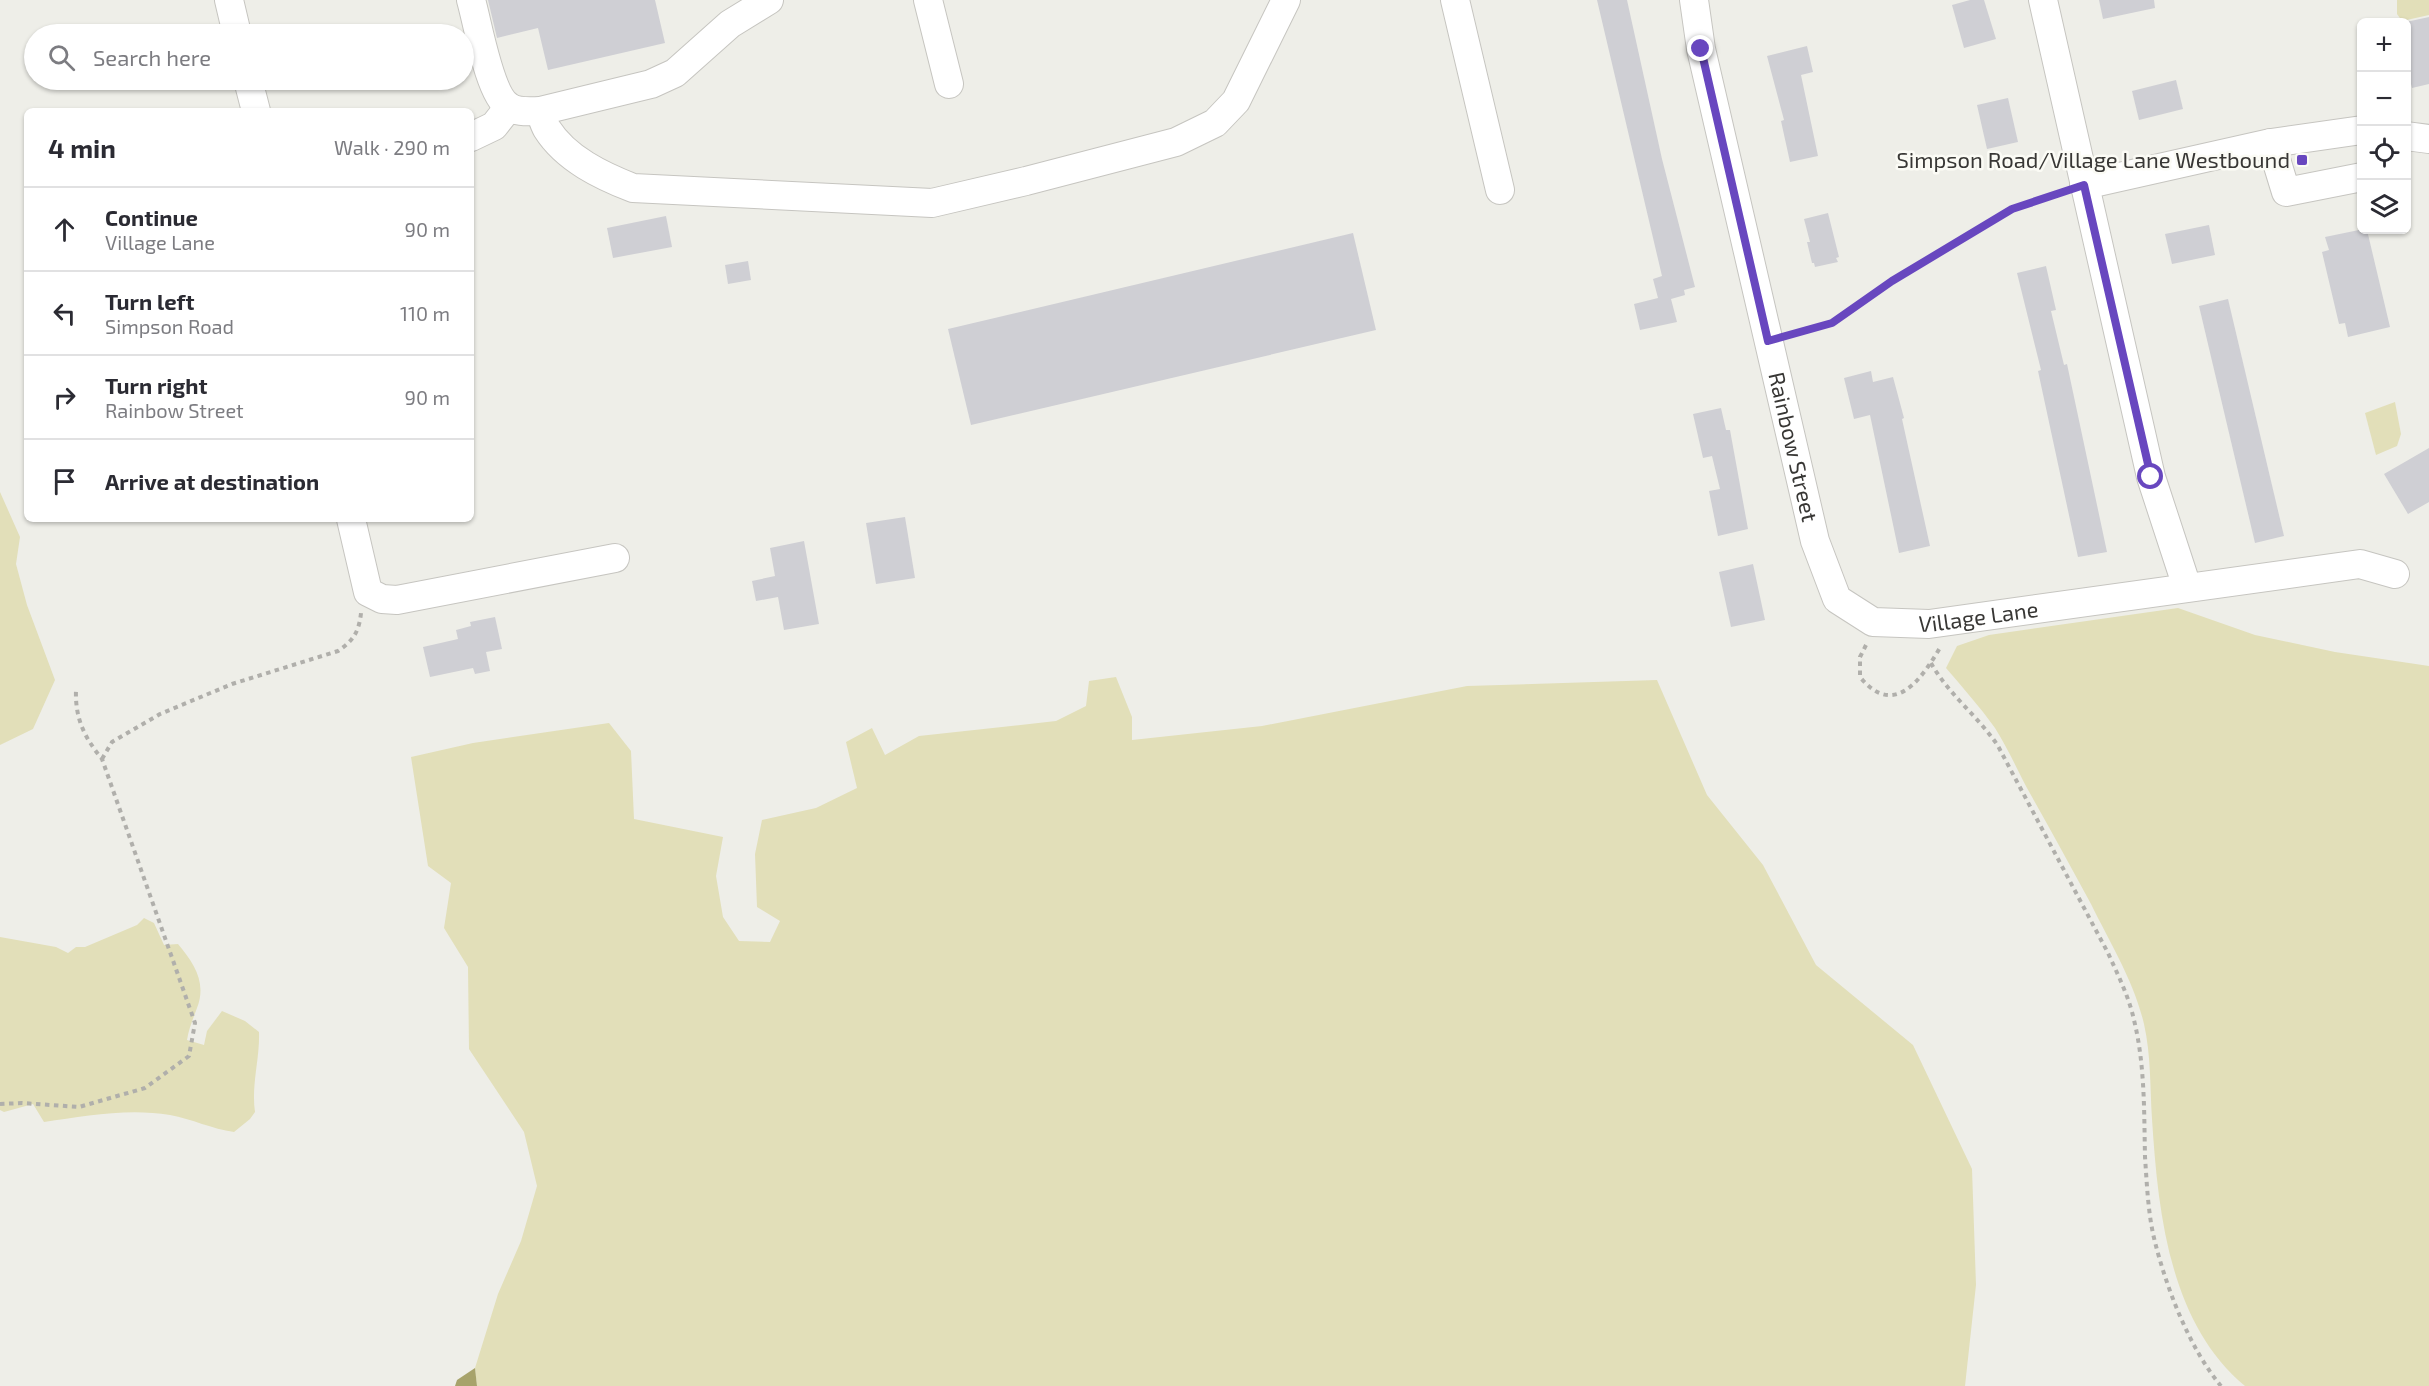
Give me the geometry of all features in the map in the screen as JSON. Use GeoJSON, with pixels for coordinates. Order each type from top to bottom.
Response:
{"type":"FeatureCollection","features":[{"type":"Feature","properties":{"kind":"street"},"geometry":{"type":"LineString","coordinates":[[229,0],[235,24]]}},
{"type":"Feature","properties":{"kind":"street"},"geometry":{"type":"LineString","coordinates":[[471,0],[492,82],[500,98],[509,107],[521,111],[540,111],[651,84],[675,73],[730,24],[769,0]]}},
{"type":"Feature","properties":{"kind":"street"},"geometry":{"type":"LineString","coordinates":[[928,0],[949,84]]}},
{"type":"Feature","properties":{"kind":"street"},"geometry":{"type":"LineString","coordinates":[[540,111],[546,129],[572,156],[606,178],[633,188],[932,203],[1176,142],[1215,123],[1236,101],[1286,0]]}},
{"type":"Feature","properties":{"kind":"street"},"geometry":{"type":"LineString","coordinates":[[1455,0],[1500,190]]}},
{"type":"Feature","properties":{"kind":"street","name":"Rainbow Street"},"geometry":{"type":"LineString","coordinates":[[1694,0],[1701,49],[1815,541]]}},
{"type":"Feature","properties":{"kind":"street"},"geometry":{"type":"LineString","coordinates":[[2043,0],[2151,477],[2187,587]]}},
{"type":"Feature","properties":{"kind":"street"},"geometry":{"type":"LineString","coordinates":[[251,90],[255,108]]}},
{"type":"Feature","properties":{"kind":"street"},"geometry":{"type":"LineString","coordinates":[[474,136],[494,126],[509,107]]}},
{"type":"Feature","properties":{"kind":"street"},"geometry":{"type":"LineString","coordinates":[[2084,185],[2271,143],[2357,131]]}},
{"type":"Feature","properties":{"kind":"street"},"geometry":{"type":"LineString","coordinates":[[2411,137],[2429,139]]}},
{"type":"Feature","properties":{"kind":"street"},"geometry":{"type":"LineString","coordinates":[[2271,143],[2286,192],[2357,178]]}},
{"type":"Feature","properties":{"kind":"street"},"geometry":{"type":"LineString","coordinates":[[351,522],[364,600],[397,600],[615,558]]}},
{"type":"Feature","properties":{"kind":"street","name":"Village Lane"},"geometry":{"type":"LineString","coordinates":[[1815,541],[1837,599],[1873,622],[1929,624],[2360,564],[2395,574]]}},
{"type":"Feature","properties":{"kind":"path"},"geometry":{"type":"LineString","coordinates":[[1768,341],[1832,323],[1892,281],[2012,209],[2084,185]]}},
{"type":"Feature","properties":{"kind":"path"},"geometry":{"type":"LineString","coordinates":[[102,759],[112,742],[160,714],[232,684],[339,651],[351,643],[358,630],[364,600]]}},
{"type":"Feature","properties":{"kind":"path"},"geometry":{"type":"LineString","coordinates":[[1869,638],[1860,657],[1860,677],[1870,690],[1887,694],[1904,692],[1923,675],[1947,637]]}},
{"type":"Feature","properties":{"kind":"path"},"geometry":{"type":"LineString","coordinates":[[1931,663],[1939,676],[1986,727],[1998,746],[2108,953],[2122,985],[2134,1020],[2141,1064],[2149,1206],[2155,1242],[2186,1330],[2205,1367],[2221,1386]]}},
{"type":"Feature","properties":{"kind":"path"},"geometry":{"type":"LineString","coordinates":[[0,1104],[79,1107],[145,1088],[189,1056],[195,1023],[102,759],[87,741],[75,708],[76,690]]}},
{"type":"Feature","properties":{"kind":"shaded area"},"geometry":{"type":"Polygon","coordinates":[[[2397,0],[2429,0],[2429,15],[2411,19],[2400,18],[2397,14],[2397,0]]]}},
{"type":"Feature","properties":{"kind":"shaded area"},"geometry":{"type":"Polygon","coordinates":[[[2395,402],[2401,434],[2397,446],[2376,455],[2365,413],[2395,402]]]}},
{"type":"Feature","properties":{"kind":"shaded area"},"geometry":{"type":"Polygon","coordinates":[[[0,492],[20,537],[16,564],[27,605],[55,680],[33,729],[0,745],[0,492]]]}},
{"type":"Feature","properties":{"kind":"shaded area"},"geometry":{"type":"Polygon","coordinates":[[[2178,608],[2255,635],[2335,652],[2429,666],[2429,1386],[2245,1386],[2219,1360],[2199,1331],[2172,1263],[2164,1227],[2158,1191],[2148,1047],[2140,1008],[2121,962],[1999,735],[1946,668],[1957,646],[1989,635],[2178,608]]]}},
{"type":"Feature","properties":{"kind":"shaded area"},"geometry":{"type":"Polygon","coordinates":[[[1116,677],[1132,717],[1132,740],[1262,726],[1467,686],[1657,680],[1707,795],[1763,865],[1816,965],[1913,1045],[1972,1169],[1976,1285],[1965,1386],[477,1386],[475,1368],[498,1294],[521,1241],[537,1186],[524,1132],[469,1049],[468,967],[444,928],[451,883],[428,866],[411,757],[473,743],[609,723],[631,751],[634,819],[723,837],[716,876],[723,917],[739,941],[770,942],[780,921],[757,907],[755,854],[762,820],[816,808],[857,788],[846,742],[872,728],[885,755],[919,736],[1056,721],[1086,706],[1089,681],[1116,677]]]}},
{"type":"Feature","properties":{"kind":"shaded area"},"geometry":{"type":"Polygon","coordinates":[[[144,918],[154,923],[164,945],[178,944],[194,966],[200,982],[200,999],[187,1040],[204,1045],[207,1031],[222,1011],[245,1021],[259,1032],[254,1092],[255,1112],[250,1119],[234,1132],[154,1113],[107,1114],[44,1122],[33,1104],[4,1112],[0,1110],[0,937],[56,947],[68,953],[76,947],[85,947],[137,925],[144,918]]]}},
{"type":"Feature","properties":{"kind":"shaded area"},"geometry":{"type":"Polygon","coordinates":[[[475,1368],[477,1386],[455,1386],[457,1380],[475,1368]]]}},
{"type":"Feature","properties":{"kind":"building"},"geometry":{"type":"Polygon","coordinates":[[[488,0],[655,0],[665,43],[548,70],[538,28],[497,38],[488,0]]]}},
{"type":"Feature","properties":{"kind":"building"},"geometry":{"type":"Polygon","coordinates":[[[1597,0],[1627,0],[1662,159],[1695,287],[1684,290],[1685,295],[1671,299],[1677,322],[1640,330],[1634,304],[1658,298],[1653,279],[1662,276],[1597,0]]]}},
{"type":"Feature","properties":{"kind":"building"},"geometry":{"type":"Polygon","coordinates":[[[1970,0],[1984,0],[1996,39],[1964,48],[1952,5],[1970,0]]]}},
{"type":"Feature","properties":{"kind":"building"},"geometry":{"type":"Polygon","coordinates":[[[2099,0],[2154,0],[2155,8],[2103,19],[2099,0]]]}},
{"type":"Feature","properties":{"kind":"building"},"geometry":{"type":"Polygon","coordinates":[[[2429,17],[2429,84],[2412,88],[2411,84],[2411,21],[2429,17]]]}},
{"type":"Feature","properties":{"kind":"building"},"geometry":{"type":"Polygon","coordinates":[[[1807,46],[1813,72],[1801,75],[1818,156],[1790,162],[1781,121],[1784,120],[1767,56],[1807,46]]]}},
{"type":"Feature","properties":{"kind":"building"},"geometry":{"type":"Polygon","coordinates":[[[2176,80],[2183,109],[2139,120],[2132,91],[2176,80]]]}},
{"type":"Feature","properties":{"kind":"building"},"geometry":{"type":"Polygon","coordinates":[[[2008,98],[2018,142],[1987,149],[1977,105],[2008,98]]]}},
{"type":"Feature","properties":{"kind":"building"},"geometry":{"type":"Polygon","coordinates":[[[1828,213],[1839,257],[1836,258],[1838,262],[1815,267],[1807,242],[1810,242],[1804,219],[1828,213]]]}},
{"type":"Feature","properties":{"kind":"building"},"geometry":{"type":"Polygon","coordinates":[[[666,216],[672,247],[613,258],[607,228],[666,216]]]}},
{"type":"Feature","properties":{"kind":"building"},"geometry":{"type":"Polygon","coordinates":[[[2209,225],[2215,255],[2172,264],[2165,234],[2209,225]]]}},
{"type":"Feature","properties":{"kind":"building"},"geometry":{"type":"Polygon","coordinates":[[[2357,230],[2357,234],[2368,234],[2390,327],[2348,337],[2345,323],[2339,324],[2322,252],[2329,250],[2325,237],[2357,230]]]}},
{"type":"Feature","properties":{"kind":"building"},"geometry":{"type":"Polygon","coordinates":[[[1353,233],[1376,330],[971,425],[948,329],[1353,233]]]}},
{"type":"Feature","properties":{"kind":"building"},"geometry":{"type":"Polygon","coordinates":[[[748,261],[751,280],[728,284],[725,265],[748,261]]]}},
{"type":"Feature","properties":{"kind":"building"},"geometry":{"type":"Polygon","coordinates":[[[2046,266],[2056,310],[2051,311],[2064,365],[2067,364],[2107,552],[2078,557],[2038,371],[2041,370],[2017,273],[2046,266]]]}},
{"type":"Feature","properties":{"kind":"building"},"geometry":{"type":"Polygon","coordinates":[[[2228,299],[2284,536],[2255,543],[2199,306],[2228,299]]]}},
{"type":"Feature","properties":{"kind":"building"},"geometry":{"type":"Polygon","coordinates":[[[1871,371],[1873,382],[1893,377],[1904,418],[1902,419],[1930,546],[1899,553],[1870,415],[1854,419],[1844,378],[1871,371]]]}},
{"type":"Feature","properties":{"kind":"building"},"geometry":{"type":"Polygon","coordinates":[[[1721,408],[1726,430],[1730,430],[1748,529],[1718,536],[1709,491],[1720,489],[1712,456],[1703,458],[1693,414],[1721,408]]]}},
{"type":"Feature","properties":{"kind":"building"},"geometry":{"type":"Polygon","coordinates":[[[2429,448],[2429,502],[2408,514],[2384,474],[2429,448]]]}},
{"type":"Feature","properties":{"kind":"building"},"geometry":{"type":"Polygon","coordinates":[[[905,517],[915,578],[876,584],[866,523],[905,517]]]}},
{"type":"Feature","properties":{"kind":"building"},"geometry":{"type":"Polygon","coordinates":[[[804,541],[819,624],[784,630],[778,597],[756,601],[752,581],[775,576],[770,548],[804,541]]]}},
{"type":"Feature","properties":{"kind":"building"},"geometry":{"type":"Polygon","coordinates":[[[1753,564],[1765,620],[1731,627],[1719,572],[1753,564]]]}},
{"type":"Feature","properties":{"kind":"building"},"geometry":{"type":"Polygon","coordinates":[[[495,617],[502,649],[486,652],[490,671],[475,674],[473,668],[430,677],[423,647],[458,639],[456,630],[471,626],[470,622],[495,617]]]}},
{"type":"Feature","properties":{"kind":"place","name":"Simpson Road/Village Lane Westbound"},"geometry":{"type":"Point","coordinates":[2302,160]}},
{"type":"Feature","properties":{"kind":"route"},"geometry":{"type":"LineString","coordinates":[[1701,49],[1768,341],[1832,323],[1892,281],[2012,209],[2084,185],[2151,477]]}}]}
